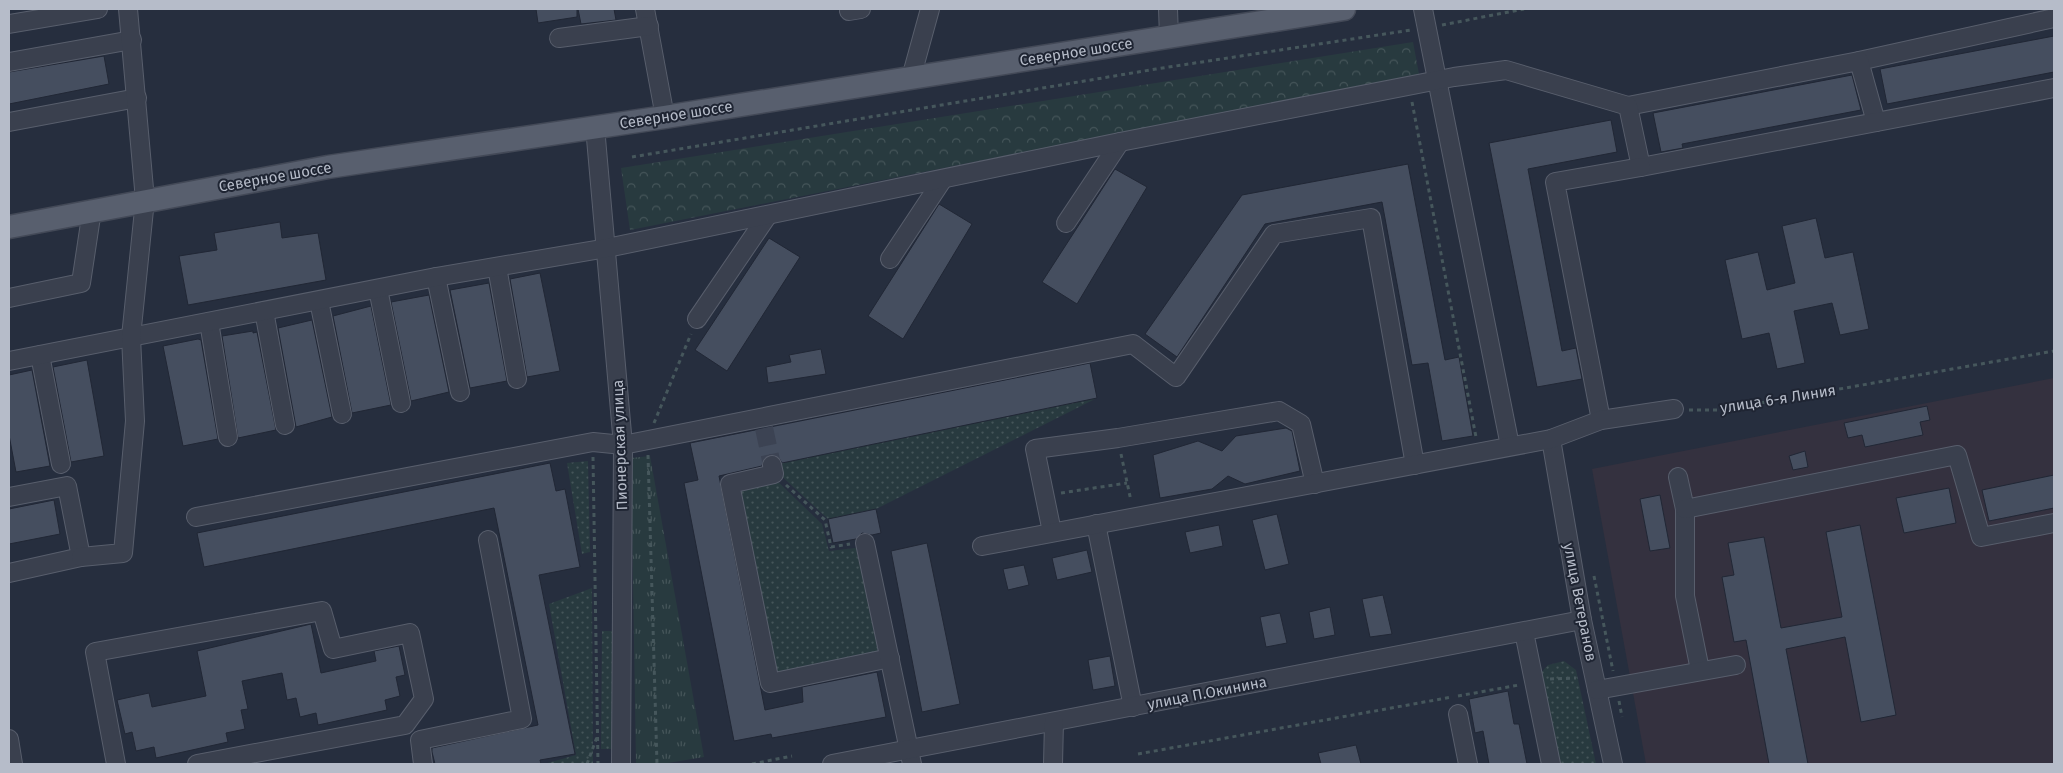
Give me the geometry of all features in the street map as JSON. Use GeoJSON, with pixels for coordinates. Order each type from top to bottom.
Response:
{"type":"FeatureCollection","features":[{"type":"Feature","properties":{"kind":"main road","name":"Северное шоссе"},"geometry":{"type":"LineString","coordinates":[[9,227],[328,167],[665,117],[1169,37],[1271,15],[1344,9]]}},
{"type":"Feature","properties":{"kind":"street"},"geometry":{"type":"LineString","coordinates":[[9,24],[32,14],[94,9]]}},
{"type":"Feature","properties":{"kind":"street"},"geometry":{"type":"LineString","coordinates":[[9,573],[80,557],[123,553],[135,421],[131,337],[145,200],[128,9]]}},
{"type":"Feature","properties":{"kind":"street"},"geometry":{"type":"LineString","coordinates":[[911,78],[930,9]]}},
{"type":"Feature","properties":{"kind":"street"},"geometry":{"type":"LineString","coordinates":[[1168,9],[1169,37]]}},
{"type":"Feature","properties":{"kind":"street"},"geometry":{"type":"LineString","coordinates":[[1423,9],[1510,446]]}},
{"type":"Feature","properties":{"kind":"street"},"geometry":{"type":"LineString","coordinates":[[559,38],[647,17],[665,117]]}},
{"type":"Feature","properties":{"kind":"street"},"geometry":{"type":"LineString","coordinates":[[9,361],[436,278],[607,248],[1120,142],[1437,81],[1506,70],[1628,106],[1859,60],[2054,18]]}},
{"type":"Feature","properties":{"kind":"street"},"geometry":{"type":"LineString","coordinates":[[9,62],[132,40]]}},
{"type":"Feature","properties":{"kind":"street"},"geometry":{"type":"LineString","coordinates":[[1859,60],[1876,122]]}},
{"type":"Feature","properties":{"kind":"street"},"geometry":{"type":"LineString","coordinates":[[1601,420],[1555,182],[2054,88]]}},
{"type":"Feature","properties":{"kind":"street"},"geometry":{"type":"LineString","coordinates":[[9,122],[137,98]]}},
{"type":"Feature","properties":{"kind":"street"},"geometry":{"type":"LineString","coordinates":[[1628,106],[1641,167]]}},
{"type":"Feature","properties":{"kind":"street","name":"Пионерская улица"},"geometry":{"type":"LineString","coordinates":[[596,127],[623,444],[621,764]]}},
{"type":"Feature","properties":{"kind":"street"},"geometry":{"type":"LineString","coordinates":[[1066,223],[1120,142]]}},
{"type":"Feature","properties":{"kind":"street"},"geometry":{"type":"LineString","coordinates":[[890,259],[943,179]]}},
{"type":"Feature","properties":{"kind":"street"},"geometry":{"type":"LineString","coordinates":[[9,298],[81,283],[92,210]]}},
{"type":"Feature","properties":{"kind":"street"},"geometry":{"type":"LineString","coordinates":[[697,320],[768,215]]}},
{"type":"Feature","properties":{"kind":"street"},"geometry":{"type":"LineString","coordinates":[[196,517],[593,442],[623,444],[763,422],[1133,344],[1176,377],[1274,234],[1371,218],[1415,465]]}},
{"type":"Feature","properties":{"kind":"street"},"geometry":{"type":"LineString","coordinates":[[497,267],[517,379]]}},
{"type":"Feature","properties":{"kind":"street"},"geometry":{"type":"LineString","coordinates":[[436,278],[460,392]]}},
{"type":"Feature","properties":{"kind":"street"},"geometry":{"type":"LineString","coordinates":[[378,289],[401,403]]}},
{"type":"Feature","properties":{"kind":"street"},"geometry":{"type":"LineString","coordinates":[[319,301],[342,414]]}},
{"type":"Feature","properties":{"kind":"street"},"geometry":{"type":"LineString","coordinates":[[264,311],[285,425]]}},
{"type":"Feature","properties":{"kind":"street"},"geometry":{"type":"LineString","coordinates":[[209,322],[228,437]]}},
{"type":"Feature","properties":{"kind":"street"},"geometry":{"type":"LineString","coordinates":[[40,355],[61,464]]}},
{"type":"Feature","properties":{"kind":"street"},"geometry":{"type":"LineString","coordinates":[[982,546],[1551,439],[1601,420],[1674,409]]}},
{"type":"Feature","properties":{"kind":"street"},"geometry":{"type":"LineString","coordinates":[[1052,532],[1035,449],[1118,438],[1279,411],[1301,424],[1316,484]]}},
{"type":"Feature","properties":{"kind":"street","name":"улица Ветеранов"},"geometry":{"type":"LineString","coordinates":[[1551,439],[1582,620],[1613,764]]}},
{"type":"Feature","properties":{"kind":"street"},"geometry":{"type":"LineString","coordinates":[[1685,509],[1957,454],[1981,537],[2054,523]]}},
{"type":"Feature","properties":{"kind":"street"},"geometry":{"type":"LineString","coordinates":[[773,469],[730,484],[770,683],[890,658]]}},
{"type":"Feature","properties":{"kind":"street"},"geometry":{"type":"LineString","coordinates":[[1678,477],[1685,509],[1685,596],[1700,670]]}},
{"type":"Feature","properties":{"kind":"street"},"geometry":{"type":"LineString","coordinates":[[9,497],[68,486],[80,557]]}},
{"type":"Feature","properties":{"kind":"street"},"geometry":{"type":"LineString","coordinates":[[1096,524],[1133,707]]}},
{"type":"Feature","properties":{"kind":"street"},"geometry":{"type":"LineString","coordinates":[[423,764],[420,740],[522,719],[488,540]]}},
{"type":"Feature","properties":{"kind":"street"},"geometry":{"type":"LineString","coordinates":[[866,543],[911,757]]}},
{"type":"Feature","properties":{"kind":"street"},"geometry":{"type":"LineString","coordinates":[[116,764],[95,652],[322,611],[334,649],[410,633],[424,699],[405,726],[197,764]]}},
{"type":"Feature","properties":{"kind":"street","name":"улица П.Окинина"},"geometry":{"type":"LineString","coordinates":[[832,764],[911,757],[1054,722],[1582,620]]}},
{"type":"Feature","properties":{"kind":"street"},"geometry":{"type":"LineString","coordinates":[[1524,632],[1551,764]]}},
{"type":"Feature","properties":{"kind":"street"},"geometry":{"type":"LineString","coordinates":[[1598,690],[1736,665]]}},
{"type":"Feature","properties":{"kind":"street"},"geometry":{"type":"LineString","coordinates":[[1458,714],[1468,764]]}},
{"type":"Feature","properties":{"kind":"street"},"geometry":{"type":"LineString","coordinates":[[1053,764],[1054,722]]}},
{"type":"Feature","properties":{"kind":"street"},"geometry":{"type":"LineString","coordinates":[[9,739],[13,764]]}},
{"type":"Feature","properties":{"kind":"path"},"geometry":{"type":"LineString","coordinates":[[632,157],[1156,69],[1427,27],[1524,9]]}},
{"type":"Feature","properties":{"kind":"path"},"geometry":{"type":"LineString","coordinates":[[1409,86],[1479,452]]}},
{"type":"Feature","properties":{"kind":"path"},"geometry":{"type":"LineString","coordinates":[[657,764],[647,440],[697,320]]}},
{"type":"Feature","properties":{"kind":"path","name":"улица 6-я Линия"},"geometry":{"type":"LineString","coordinates":[[1674,409],[1720,410],[2054,351]]}},
{"type":"Feature","properties":{"kind":"path"},"geometry":{"type":"LineString","coordinates":[[1118,438],[1134,517]]}},
{"type":"Feature","properties":{"kind":"path"},"geometry":{"type":"LineString","coordinates":[[593,442],[598,764]]}},
{"type":"Feature","properties":{"kind":"path"},"geometry":{"type":"LineString","coordinates":[[773,469],[825,520],[831,546],[866,543]]}},
{"type":"Feature","properties":{"kind":"path"},"geometry":{"type":"LineString","coordinates":[[1045,496],[1128,483]]}},
{"type":"Feature","properties":{"kind":"path"},"geometry":{"type":"LineString","coordinates":[[1593,575],[1624,725]]}},
{"type":"Feature","properties":{"kind":"path"},"geometry":{"type":"LineString","coordinates":[[1544,680],[1576,678]]}},
{"type":"Feature","properties":{"kind":"path"},"geometry":{"type":"LineString","coordinates":[[1138,754],[1524,684]]}},
{"type":"Feature","properties":{"kind":"path"},"geometry":{"type":"LineString","coordinates":[[586,764],[598,735]]}},
{"type":"Feature","properties":{"kind":"path"},"geometry":{"type":"LineString","coordinates":[[752,764],[792,756]]}},
{"type":"Feature","properties":{"kind":"shaded area"},"geometry":{"type":"Polygon","coordinates":[[[2054,378],[2054,764],[1646,764],[1592,469],[2054,378]]]}},
{"type":"Feature","properties":{"kind":"green space"},"geometry":{"type":"Polygon","coordinates":[[[1413,42],[1419,74],[630,230],[621,168],[1413,42]]]}},
{"type":"Feature","properties":{"kind":"green space"},"geometry":{"type":"Polygon","coordinates":[[[1097,398],[876,509],[828,519],[777,472],[775,464],[1097,398]]]}},
{"type":"Feature","properties":{"kind":"green space"},"geometry":{"type":"Polygon","coordinates":[[[650,456],[704,757],[662,764],[636,764],[631,458],[650,456]]]}},
{"type":"Feature","properties":{"kind":"green space"},"geometry":{"type":"Polygon","coordinates":[[[588,461],[590,552],[582,554],[567,463],[588,461]]]}},
{"type":"Feature","properties":{"kind":"green space"},"geometry":{"type":"Polygon","coordinates":[[[773,477],[822,524],[829,551],[864,547],[887,656],[772,680],[733,486],[773,477]]]}},
{"type":"Feature","properties":{"kind":"green space"},"geometry":{"type":"Polygon","coordinates":[[[592,588],[593,764],[544,764],[576,755],[549,604],[592,588]]]}},
{"type":"Feature","properties":{"kind":"green space"},"geometry":{"type":"Polygon","coordinates":[[[602,631],[616,631],[615,749],[601,749],[602,631]]]}},
{"type":"Feature","properties":{"kind":"green space"},"geometry":{"type":"Polygon","coordinates":[[[1564,661],[1576,670],[1596,764],[1556,764],[1538,676],[1548,665],[1564,661]]]}},
{"type":"Feature","properties":{"kind":"building"},"geometry":{"type":"Polygon","coordinates":[[[536,9],[577,9],[577,17],[538,23],[536,9]]]}},
{"type":"Feature","properties":{"kind":"building"},"geometry":{"type":"Polygon","coordinates":[[[578,9],[614,9],[616,20],[581,24],[578,9]]]}},
{"type":"Feature","properties":{"kind":"building"},"geometry":{"type":"Polygon","coordinates":[[[2054,36],[2054,72],[1887,104],[1880,69],[2054,36]]]}},
{"type":"Feature","properties":{"kind":"building"},"geometry":{"type":"Polygon","coordinates":[[[104,56],[109,84],[9,104],[9,72],[104,56]]]}},
{"type":"Feature","properties":{"kind":"building"},"geometry":{"type":"Polygon","coordinates":[[[1852,75],[1861,110],[1682,144],[1683,148],[1661,152],[1653,113],[1852,75]]]}},
{"type":"Feature","properties":{"kind":"building"},"geometry":{"type":"Polygon","coordinates":[[[1611,120],[1617,152],[1528,169],[1562,351],[1576,348],[1582,379],[1537,387],[1489,143],[1611,120]]]}},
{"type":"Feature","properties":{"kind":"building"},"geometry":{"type":"Polygon","coordinates":[[[1408,164],[1445,360],[1459,357],[1473,436],[1442,441],[1428,363],[1412,365],[1382,202],[1265,224],[1177,357],[1145,334],[1242,195],[1408,164]]]}},
{"type":"Feature","properties":{"kind":"building"},"geometry":{"type":"Polygon","coordinates":[[[1115,169],[1147,187],[1077,304],[1042,282],[1115,169]]]}},
{"type":"Feature","properties":{"kind":"building"},"geometry":{"type":"Polygon","coordinates":[[[939,204],[972,224],[903,339],[868,316],[939,204]]]}},
{"type":"Feature","properties":{"kind":"building"},"geometry":{"type":"Polygon","coordinates":[[[1816,218],[1825,258],[1853,252],[1869,329],[1840,335],[1832,303],[1794,311],[1805,363],[1777,369],[1769,333],[1742,339],[1725,260],[1758,252],[1767,290],[1795,283],[1782,226],[1816,218]]]}},
{"type":"Feature","properties":{"kind":"building"},"geometry":{"type":"Polygon","coordinates":[[[280,222],[282,238],[318,233],[326,280],[188,305],[179,256],[217,250],[214,233],[280,222]]]}},
{"type":"Feature","properties":{"kind":"building"},"geometry":{"type":"Polygon","coordinates":[[[769,238],[800,257],[727,371],[695,350],[769,238]]]}},
{"type":"Feature","properties":{"kind":"building"},"geometry":{"type":"Polygon","coordinates":[[[540,273],[560,371],[527,377],[510,279],[540,273]]]}},
{"type":"Feature","properties":{"kind":"building"},"geometry":{"type":"Polygon","coordinates":[[[489,283],[507,381],[470,388],[450,290],[489,283]]]}},
{"type":"Feature","properties":{"kind":"building"},"geometry":{"type":"Polygon","coordinates":[[[429,295],[449,392],[411,401],[391,302],[429,295]]]}},
{"type":"Feature","properties":{"kind":"building"},"geometry":{"type":"Polygon","coordinates":[[[371,306],[391,405],[352,413],[333,316],[371,306]]]}},
{"type":"Feature","properties":{"kind":"building"},"geometry":{"type":"Polygon","coordinates":[[[312,320],[332,417],[296,427],[278,328],[312,320]]]}},
{"type":"Feature","properties":{"kind":"building"},"geometry":{"type":"Polygon","coordinates":[[[253,331],[253,333],[257,332],[276,430],[238,438],[222,336],[253,331]]]}},
{"type":"Feature","properties":{"kind":"building"},"geometry":{"type":"Polygon","coordinates":[[[201,340],[218,439],[183,446],[163,346],[201,340]]]}},
{"type":"Feature","properties":{"kind":"building"},"geometry":{"type":"Polygon","coordinates":[[[821,349],[826,374],[768,383],[766,367],[791,362],[789,355],[821,349]]]}},
{"type":"Feature","properties":{"kind":"building"},"geometry":{"type":"Polygon","coordinates":[[[87,360],[104,456],[71,462],[53,367],[87,360]]]}},
{"type":"Feature","properties":{"kind":"building"},"geometry":{"type":"Polygon","coordinates":[[[1090,363],[1097,398],[782,463],[779,458],[770,455],[764,458],[762,466],[719,476],[765,710],[803,702],[802,687],[877,672],[886,717],[772,738],[771,734],[734,741],[684,483],[698,480],[690,443],[1090,363]]]}},
{"type":"Feature","properties":{"kind":"building"},"geometry":{"type":"Polygon","coordinates":[[[32,370],[50,466],[16,472],[9,435],[9,375],[32,370]]]}},
{"type":"Feature","properties":{"kind":"building"},"geometry":{"type":"Polygon","coordinates":[[[1927,406],[1930,420],[1920,422],[1923,435],[1865,447],[1862,435],[1848,438],[1844,423],[1927,406]]]}},
{"type":"Feature","properties":{"kind":"building"},"geometry":{"type":"Polygon","coordinates":[[[1286,428],[1292,431],[1300,471],[1245,484],[1228,476],[1212,489],[1160,498],[1153,455],[1198,441],[1222,451],[1236,436],[1286,428]]]}},
{"type":"Feature","properties":{"kind":"building"},"geometry":{"type":"Polygon","coordinates":[[[1805,451],[1808,467],[1793,470],[1789,456],[1805,451]]]}},
{"type":"Feature","properties":{"kind":"building"},"geometry":{"type":"Polygon","coordinates":[[[550,463],[556,491],[565,489],[580,567],[539,575],[575,754],[540,760],[541,764],[435,764],[432,748],[538,725],[494,508],[204,567],[197,533],[550,463]]]}},
{"type":"Feature","properties":{"kind":"building"},"geometry":{"type":"Polygon","coordinates":[[[2054,475],[2054,508],[1989,521],[1982,490],[2054,475]]]}},
{"type":"Feature","properties":{"kind":"building"},"geometry":{"type":"Polygon","coordinates":[[[1949,488],[1956,523],[1904,533],[1896,498],[1949,488]]]}},
{"type":"Feature","properties":{"kind":"building"},"geometry":{"type":"Polygon","coordinates":[[[1660,495],[1670,548],[1650,551],[1640,499],[1660,495]]]}},
{"type":"Feature","properties":{"kind":"building"},"geometry":{"type":"Polygon","coordinates":[[[54,500],[60,534],[9,544],[9,509],[54,500]]]}},
{"type":"Feature","properties":{"kind":"building"},"geometry":{"type":"Polygon","coordinates":[[[876,509],[881,533],[872,535],[862,533],[856,539],[833,543],[828,519],[876,509]]]}},
{"type":"Feature","properties":{"kind":"building"},"geometry":{"type":"Polygon","coordinates":[[[1277,514],[1289,564],[1265,570],[1252,520],[1277,514]]]}},
{"type":"Feature","properties":{"kind":"building"},"geometry":{"type":"Polygon","coordinates":[[[1219,525],[1223,546],[1190,553],[1185,532],[1219,525]]]}},
{"type":"Feature","properties":{"kind":"building"},"geometry":{"type":"Polygon","coordinates":[[[1860,525],[1896,715],[1861,722],[1845,637],[1786,649],[1808,764],[1769,764],[1746,640],[1734,642],[1722,577],[1734,575],[1728,543],[1764,537],[1781,628],[1842,617],[1826,532],[1860,525]]]}},
{"type":"Feature","properties":{"kind":"building"},"geometry":{"type":"Polygon","coordinates":[[[927,543],[960,704],[922,712],[891,551],[927,543]]]}},
{"type":"Feature","properties":{"kind":"building"},"geometry":{"type":"Polygon","coordinates":[[[1087,550],[1092,572],[1057,580],[1052,558],[1087,550]]]}},
{"type":"Feature","properties":{"kind":"building"},"geometry":{"type":"Polygon","coordinates":[[[1024,565],[1029,585],[1008,590],[1003,569],[1024,565]]]}},
{"type":"Feature","properties":{"kind":"building"},"geometry":{"type":"Polygon","coordinates":[[[1383,595],[1392,634],[1370,637],[1362,599],[1383,595]]]}},
{"type":"Feature","properties":{"kind":"building"},"geometry":{"type":"Polygon","coordinates":[[[1330,607],[1335,635],[1314,639],[1309,612],[1330,607]]]}},
{"type":"Feature","properties":{"kind":"building"},"geometry":{"type":"Polygon","coordinates":[[[1280,613],[1287,643],[1266,647],[1260,617],[1280,613]]]}},
{"type":"Feature","properties":{"kind":"building"},"geometry":{"type":"Polygon","coordinates":[[[311,624],[321,673],[376,661],[374,651],[399,646],[405,675],[396,677],[400,696],[385,700],[387,710],[318,725],[316,713],[300,717],[296,698],[287,700],[282,673],[242,681],[248,709],[241,710],[245,729],[226,733],[228,742],[156,758],[154,747],[136,751],[132,732],[125,734],[117,700],[149,693],[152,707],[206,696],[197,651],[311,624]]]}},
{"type":"Feature","properties":{"kind":"building"},"geometry":{"type":"Polygon","coordinates":[[[1110,656],[1115,686],[1093,690],[1088,660],[1110,656]]]}},
{"type":"Feature","properties":{"kind":"building"},"geometry":{"type":"Polygon","coordinates":[[[1508,691],[1514,724],[1519,724],[1527,764],[1489,764],[1483,731],[1475,733],[1469,699],[1508,691]]]}},
{"type":"Feature","properties":{"kind":"building"},"geometry":{"type":"Polygon","coordinates":[[[1356,745],[1361,764],[1321,764],[1318,753],[1356,745]]]}},
{"type":"Feature","properties":{"kind":"tunnel"},"geometry":{"type":"LineString","coordinates":[[764,428],[772,465]]}}]}
